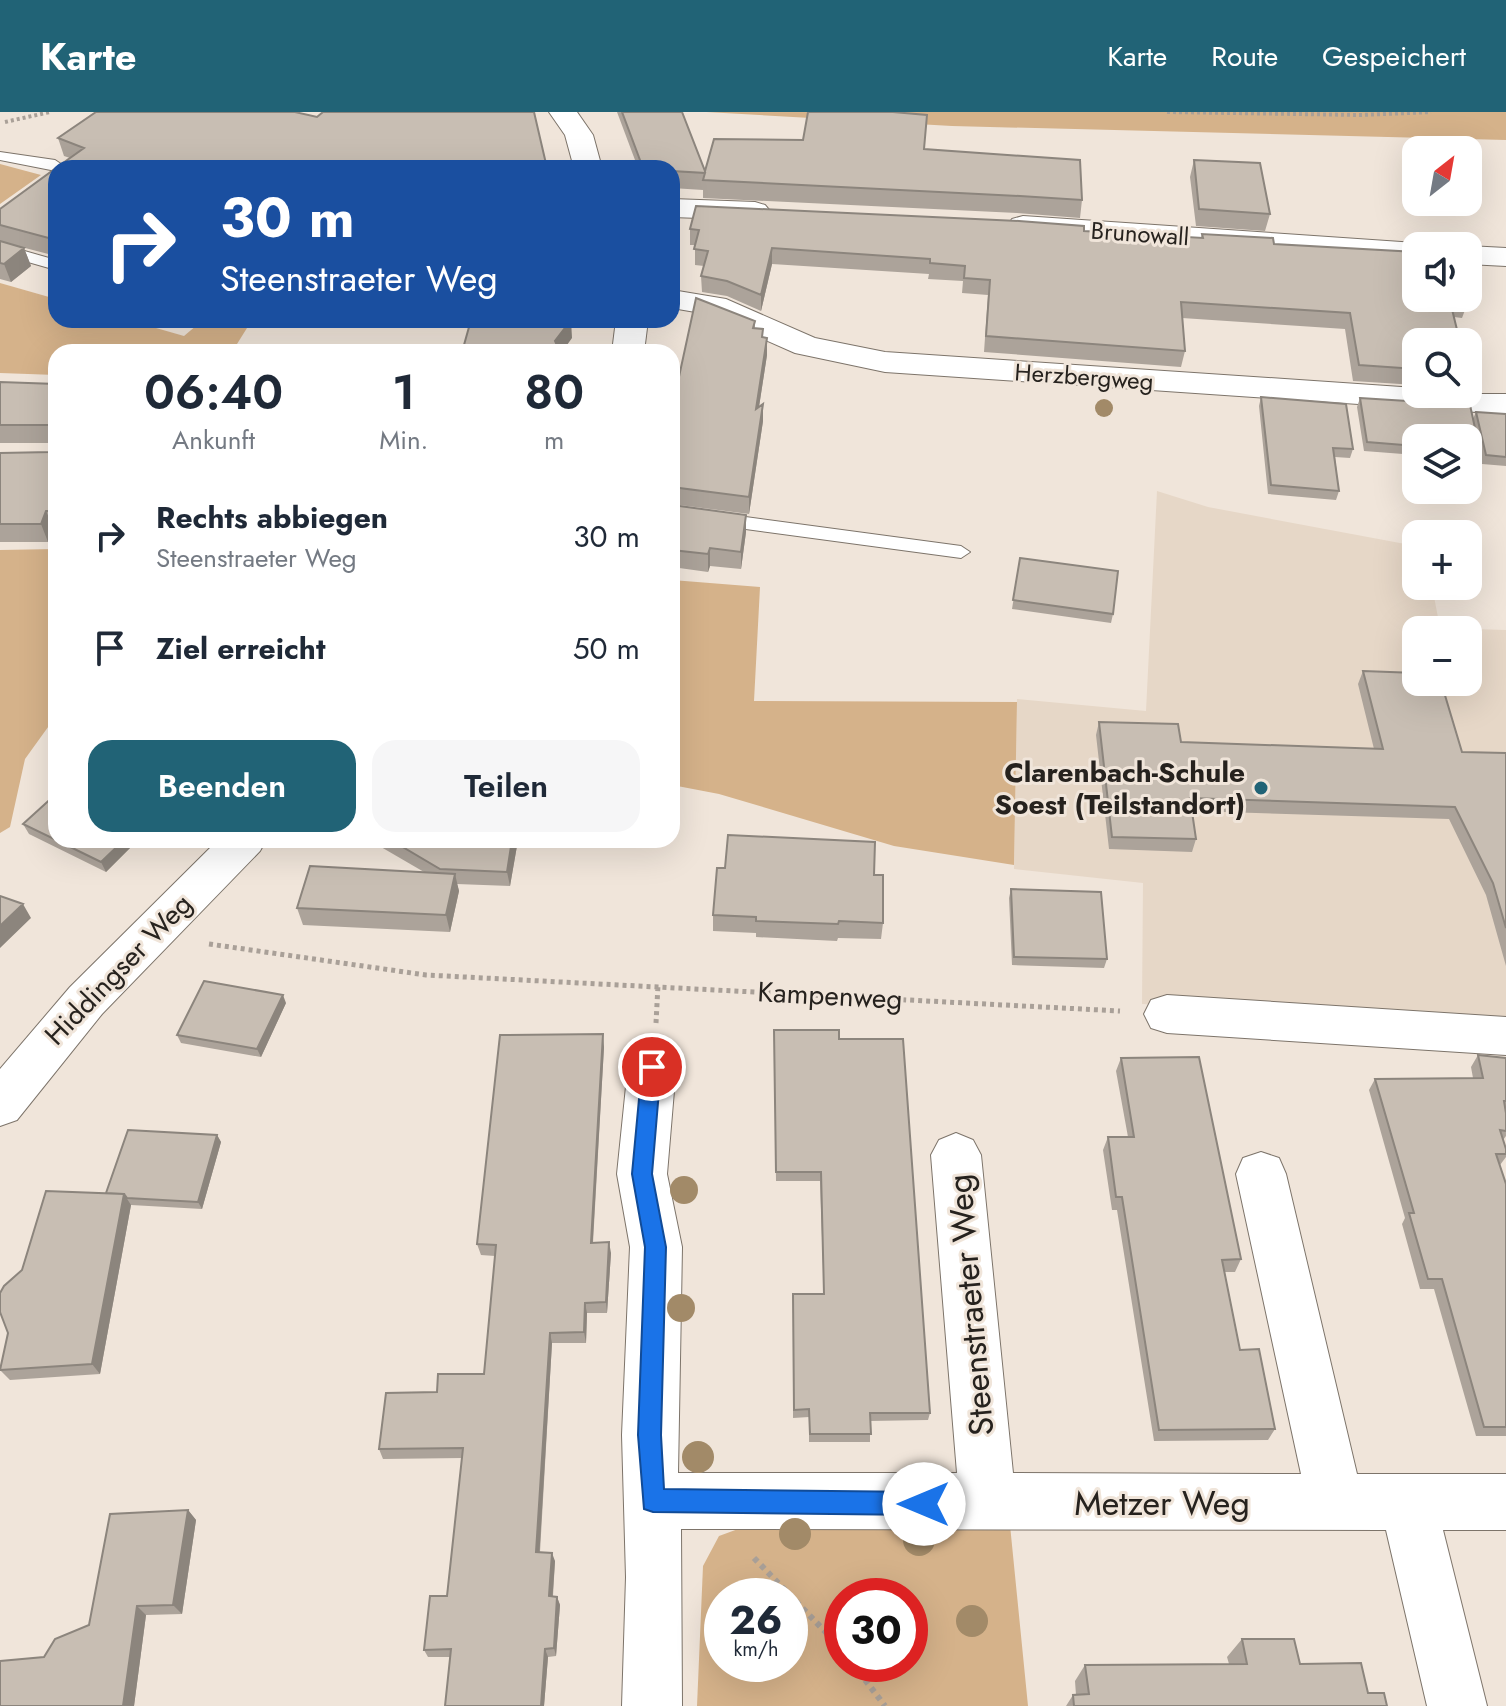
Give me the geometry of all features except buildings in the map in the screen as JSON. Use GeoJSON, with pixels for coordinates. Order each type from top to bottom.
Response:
{"type":"FeatureCollection","features":[{"type":"Feature","properties":{"kind":"street"},"geometry":{"type":"LineString","coordinates":[[563,112],[579,135],[586,160]]}},
{"type":"Feature","properties":{"kind":"street"},"geometry":{"type":"LineString","coordinates":[[680,208],[781,213]]}},
{"type":"Feature","properties":{"kind":"street","name":"Brunowall"},"geometry":{"type":"LineString","coordinates":[[1002,224],[1402,251]]}},
{"type":"Feature","properties":{"kind":"street"},"geometry":{"type":"LineString","coordinates":[[1482,256],[1506,257]]}},
{"type":"Feature","properties":{"kind":"street","name":"Herzbergweg"},"geometry":{"type":"LineString","coordinates":[[680,300],[715,306],[818,349],[885,362],[1506,404]]}},
{"type":"Feature","properties":{"kind":"street","name":"Hiddingser Weg"},"geometry":{"type":"LineString","coordinates":[[0,1105],[41,1049],[91,992],[237,848]]}},
{"type":"Feature","properties":{"kind":"street"},"geometry":{"type":"LineString","coordinates":[[1167,1014],[1506,1036]]}},
{"type":"Feature","properties":{"kind":"street"},"geometry":{"type":"LineString","coordinates":[[652,1067],[642,1174],[656,1247],[649,1435],[676,1502],[655,1577],[652,1706]]}},
{"type":"Feature","properties":{"kind":"street","name":"Steenstraeter Weg"},"geometry":{"type":"LineString","coordinates":[[956,1155],[988,1504]]}},
{"type":"Feature","properties":{"kind":"street"},"geometry":{"type":"LineString","coordinates":[[1261,1174],[1336,1503]]}},
{"type":"Feature","properties":{"kind":"street"},"geometry":{"type":"LineString","coordinates":[[676,1502],[988,1504]]}},
{"type":"Feature","properties":{"kind":"street","name":"Metzer Weg"},"geometry":{"type":"LineString","coordinates":[[988,1504],[1506,1502]]}},
{"type":"Feature","properties":{"kind":"street"},"geometry":{"type":"LineString","coordinates":[[1408,1504],[1457,1706]]}},
{"type":"Feature","properties":{"kind":"lane"},"geometry":{"type":"LineString","coordinates":[[0,156],[48,166]]}},
{"type":"Feature","properties":{"kind":"lane"},"geometry":{"type":"LineString","coordinates":[[0,249],[48,263]]}},
{"type":"Feature","properties":{"kind":"lane"},"geometry":{"type":"LineString","coordinates":[[680,514],[961,552]]}},
{"type":"Feature","properties":{"kind":"path"},"geometry":{"type":"LineString","coordinates":[[0,123],[50,112]]}},
{"type":"Feature","properties":{"kind":"path"},"geometry":{"type":"LineString","coordinates":[[1167,112],[1346,115],[1431,112]]}},
{"type":"Feature","properties":{"kind":"path","name":"Kampenweg"},"geometry":{"type":"LineString","coordinates":[[161,924],[191,941],[426,975],[1167,1014]]}},
{"type":"Feature","properties":{"kind":"path"},"geometry":{"type":"LineString","coordinates":[[656,1007],[658,985]]}},
{"type":"Feature","properties":{"kind":"path"},"geometry":{"type":"LineString","coordinates":[[676,1502],[824,1633]]}},
{"type":"Feature","properties":{"kind":"path"},"geometry":{"type":"LineString","coordinates":[[867,1682],[885,1706]]}},
{"type":"Feature","properties":{"kind":"shaded area"},"geometry":{"type":"Polygon","coordinates":[[[706,112],[1506,112],[1506,140],[1482,139],[1482,136],[1402,137],[952,126],[706,112]]]}},
{"type":"Feature","properties":{"kind":"shaded area"},"geometry":{"type":"Polygon","coordinates":[[[0,164],[41,175],[0,204],[0,164]]]}},
{"type":"Feature","properties":{"kind":"shaded area"},"geometry":{"type":"Polygon","coordinates":[[[0,283],[48,297],[48,328],[156,328],[184,336],[194,328],[247,328],[237,344],[48,344],[48,375],[0,373],[0,283]]]}},
{"type":"Feature","properties":{"kind":"shaded area","name":"Clarenbach-Schule Soest (Teilstandort)"},"geometry":{"type":"Polygon","coordinates":[[[1157,491],[1208,507],[1402,543],[1402,600],[1435,600],[1438,616],[1402,616],[1402,696],[1482,696],[1482,629],[1506,630],[1506,1020],[1142,1004],[1143,883],[1014,869],[1017,699],[1146,711],[1157,491]]]}},
{"type":"Feature","properties":{"kind":"shaded area"},"geometry":{"type":"Polygon","coordinates":[[[48,549],[48,727],[25,759],[10,827],[0,833],[0,550],[48,549]]]}},
{"type":"Feature","properties":{"kind":"shaded area"},"geometry":{"type":"Polygon","coordinates":[[[680,581],[760,587],[754,701],[1017,702],[1014,865],[894,846],[719,794],[680,787],[680,581]]]}},
{"type":"Feature","properties":{"kind":"shaded area"},"geometry":{"type":"Polygon","coordinates":[[[749,1525],[1010,1525],[1028,1706],[697,1706],[703,1566],[719,1536],[749,1525]]]}},
{"type":"Feature","properties":{"kind":"place","name":"Clarenbach-Schule Soest (Teilstandort)"},"geometry":{"type":"Point","coordinates":[1261,788]}},
{"type":"Feature","properties":{"kind":"route"},"geometry":{"type":"LineString","coordinates":[[652,1067],[642,1174],[656,1247],[649,1435],[653,1501],[924,1504]]}}]}
